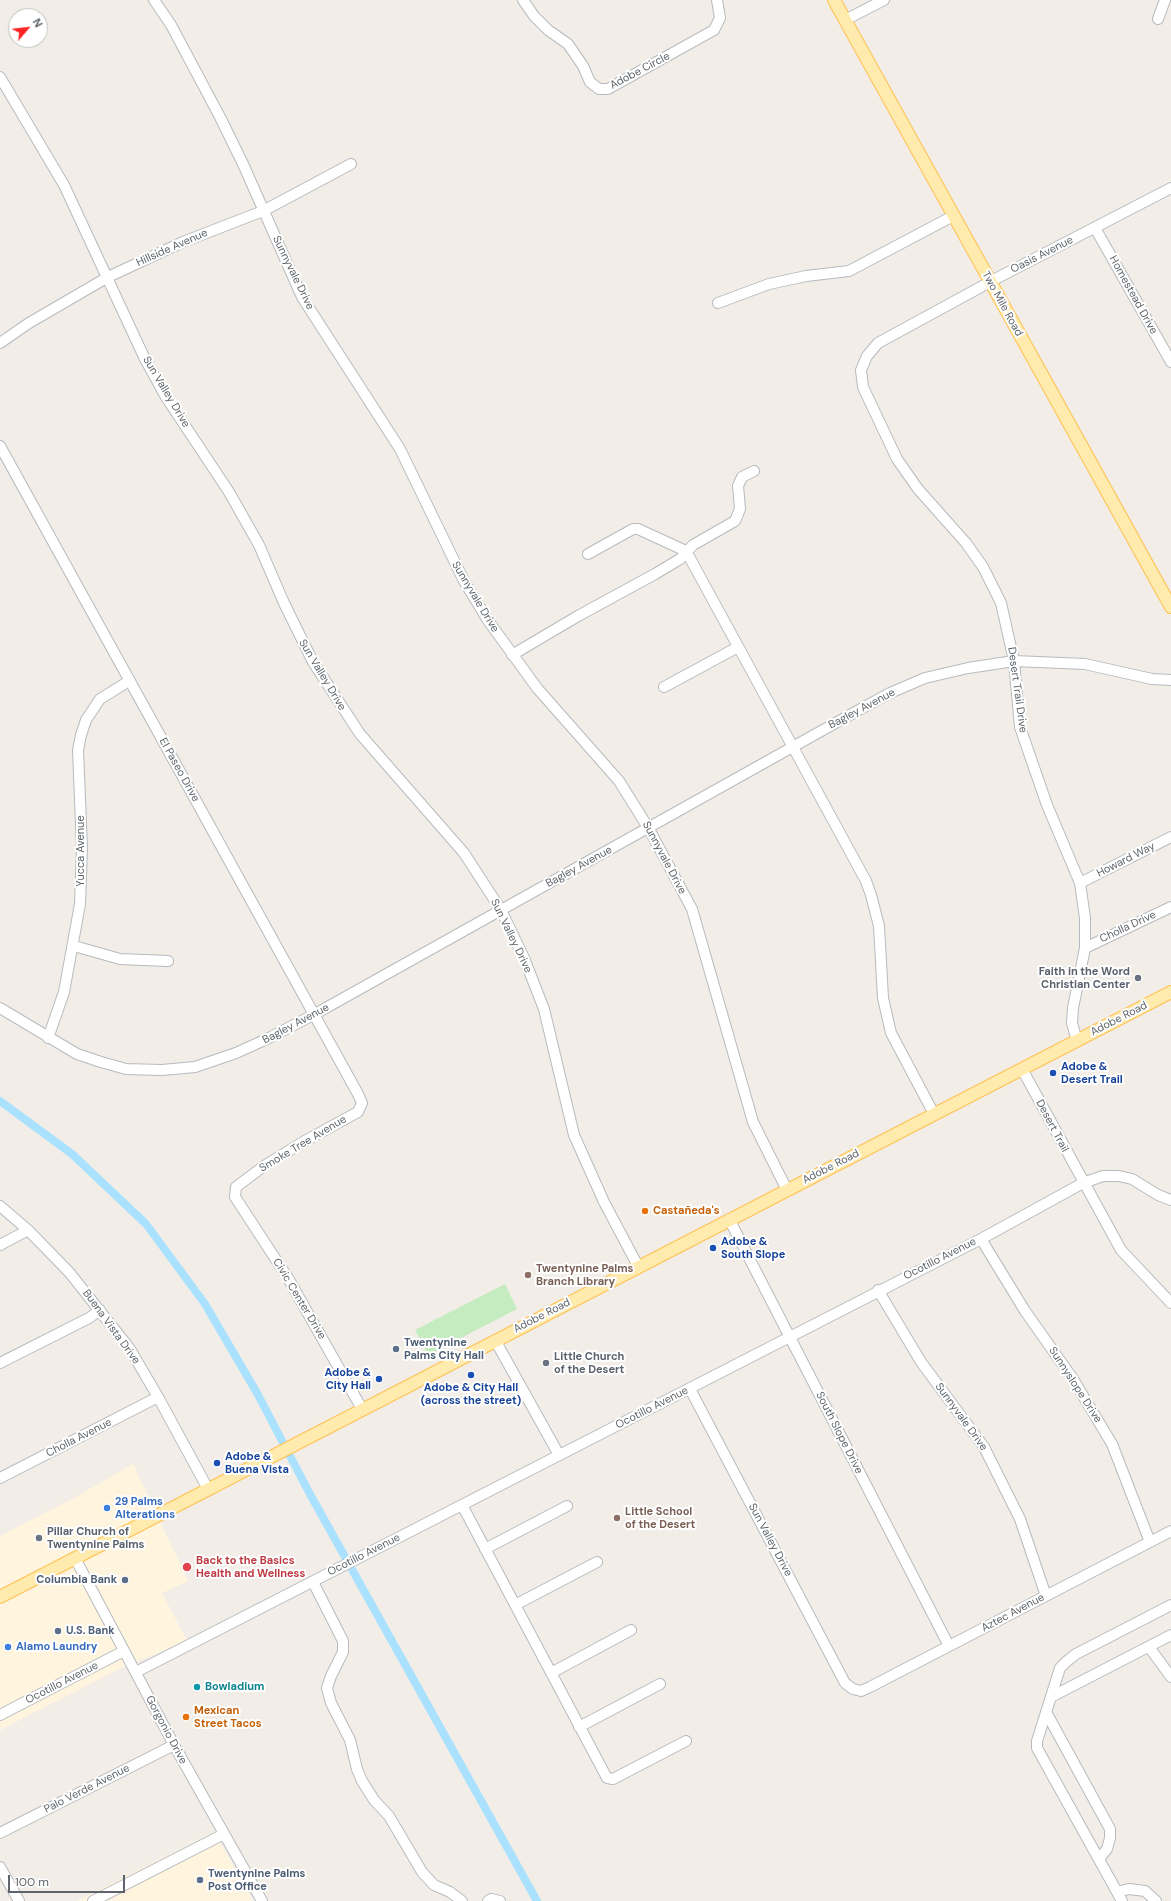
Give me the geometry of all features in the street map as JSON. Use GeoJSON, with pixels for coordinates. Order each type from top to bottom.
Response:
{"type":"FeatureCollection","features":[{"type":"Feature","properties":{"kind":"main road","name":"Two Mile Road"},"geometry":{"type":"LineString","coordinates":[[834,0],[1171,607]]}},
{"type":"Feature","properties":{"kind":"main road","name":"Adobe Road"},"geometry":{"type":"LineString","coordinates":[[0,1596],[1171,992]]}},
{"type":"Feature","properties":{"kind":"street","name":"Sunnyvale Drive"},"geometry":{"type":"LineString","coordinates":[[154,0],[196,70],[243,164],[302,297],[400,449],[464,581],[512,656],[562,719],[604,762],[619,781],[649,829],[692,910],[753,1122],[764,1147],[787,1190]]}},
{"type":"Feature","properties":{"kind":"street","name":"Adobe Circle"},"geometry":{"type":"LineString","coordinates":[[523,0],[534,16],[548,30],[568,44],[583,66],[590,82],[599,89],[608,89],[714,30],[720,18],[717,0]]}},
{"type":"Feature","properties":{"kind":"street"},"geometry":{"type":"LineString","coordinates":[[845,20],[884,0]]}},
{"type":"Feature","properties":{"kind":"street"},"geometry":{"type":"LineString","coordinates":[[1158,19],[1165,0]]}},
{"type":"Feature","properties":{"kind":"street","name":"Sun Valley Drive"},"geometry":{"type":"LineString","coordinates":[[0,77],[64,185],[144,357],[155,377],[229,492],[259,545],[284,603],[313,662],[360,734],[464,853],[501,910],[524,958],[544,1009],[574,1135],[604,1202],[638,1266]]}},
{"type":"Feature","properties":{"kind":"street","name":"Hillside Avenue"},"geometry":{"type":"LineString","coordinates":[[0,343],[49,310],[108,277],[183,242],[263,211],[350,164]]}},
{"type":"Feature","properties":{"kind":"street","name":"Oasis Avenue"},"geometry":{"type":"LineString","coordinates":[[860,370],[867,356],[878,343],[990,282],[1171,188]]}},
{"type":"Feature","properties":{"kind":"street"},"geometry":{"type":"LineString","coordinates":[[718,303],[769,284],[806,276],[849,271],[953,216]]}},
{"type":"Feature","properties":{"kind":"street","name":"Homestead Drive"},"geometry":{"type":"LineString","coordinates":[[1095,228],[1171,362]]}},
{"type":"Feature","properties":{"kind":"street","name":"Desert Trail Drive"},"geometry":{"type":"LineString","coordinates":[[860,370],[863,386],[897,459],[918,489],[966,543],[982,567],[1001,603],[1009,631],[1014,661],[1020,727],[1047,805],[1080,883],[1085,918],[1085,948],[1073,1008],[1072,1023],[1077,1040]]}},
{"type":"Feature","properties":{"kind":"street","name":"El Paseo Drive"},"geometry":{"type":"LineString","coordinates":[[0,446],[358,1094]]}},
{"type":"Feature","properties":{"kind":"street"},"geometry":{"type":"LineString","coordinates":[[512,656],[578,616],[680,559],[686,550],[693,545],[735,521],[740,509],[738,486],[742,477],[754,471]]}},
{"type":"Feature","properties":{"kind":"street"},"geometry":{"type":"LineString","coordinates":[[588,554],[633,529],[638,529],[686,550],[872,895],[879,926],[883,998],[886,1016],[891,1033],[934,1114]]}},
{"type":"Feature","properties":{"kind":"street"},"geometry":{"type":"LineString","coordinates":[[664,687],[738,647]]}},
{"type":"Feature","properties":{"kind":"street","name":"Bagley Avenue"},"geometry":{"type":"LineString","coordinates":[[0,1008],[77,1054],[101,1062],[126,1069],[162,1070],[196,1067],[236,1053],[315,1014],[649,829],[890,693],[925,678],[968,668],[1014,661],[1085,664],[1152,680],[1171,680]]}},
{"type":"Feature","properties":{"kind":"street","name":"Yucca Avenue"},"geometry":{"type":"LineString","coordinates":[[48,1038],[64,992],[74,946],[80,904],[82,873],[82,823],[78,750],[81,735],[86,720],[100,700],[129,681]]}},
{"type":"Feature","properties":{"kind":"street","name":"Howard Way"},"geometry":{"type":"LineString","coordinates":[[1080,883],[1171,837]]}},
{"type":"Feature","properties":{"kind":"street","name":"Cholla Drive"},"geometry":{"type":"LineString","coordinates":[[1085,948],[1171,907]]}},
{"type":"Feature","properties":{"kind":"street"},"geometry":{"type":"LineString","coordinates":[[74,946],[120,959],[168,961]]}},
{"type":"Feature","properties":{"kind":"street","name":"Desert Trail"},"geometry":{"type":"LineString","coordinates":[[1022,1069],[1083,1183]]}},
{"type":"Feature","properties":{"kind":"street","name":"Smoke Tree Avenue"},"geometry":{"type":"LineString","coordinates":[[235,1191],[241,1182],[264,1166],[303,1142],[358,1112],[362,1102],[358,1094]]}},
{"type":"Feature","properties":{"kind":"street","name":"Ocotillo Avenue"},"geometry":{"type":"LineString","coordinates":[[136,1672],[690,1389],[878,1290],[981,1239],[1083,1183],[1103,1176],[1119,1176],[1132,1179],[1158,1195],[1171,1200]]}},
{"type":"Feature","properties":{"kind":"street"},"geometry":{"type":"LineString","coordinates":[[1083,1183],[1121,1250],[1171,1302]]}},
{"type":"Feature","properties":{"kind":"street","name":"Civic Center Drive"},"geometry":{"type":"LineString","coordinates":[[235,1191],[235,1197],[239,1205],[288,1278],[362,1409]]}},
{"type":"Feature","properties":{"kind":"street","name":"Buena Vista Drive"},"geometry":{"type":"LineString","coordinates":[[0,1206],[28,1230],[69,1272],[130,1349],[208,1488]]}},
{"type":"Feature","properties":{"kind":"street","name":"South Slope Drive"},"geometry":{"type":"LineString","coordinates":[[729,1220],[949,1646]]}},
{"type":"Feature","properties":{"kind":"street"},"geometry":{"type":"LineString","coordinates":[[0,1245],[28,1230]]}},
{"type":"Feature","properties":{"kind":"street","name":"Sunnyslope Drive"},"geometry":{"type":"LineString","coordinates":[[981,1239],[1025,1311],[1073,1379],[1112,1444],[1150,1542]]}},
{"type":"Feature","properties":{"kind":"street","name":"Sunnyvale Drive"},"geometry":{"type":"LineString","coordinates":[[878,1290],[921,1362],[984,1447],[1020,1519],[1046,1596]]}},
{"type":"Feature","properties":{"kind":"street"},"geometry":{"type":"LineString","coordinates":[[0,1363],[89,1318],[100,1310]]}},
{"type":"Feature","properties":{"kind":"street"},"geometry":{"type":"LineString","coordinates":[[495,1340],[559,1455]]}},
{"type":"Feature","properties":{"kind":"street","name":"Sun Valley Drive"},"geometry":{"type":"LineString","coordinates":[[690,1389],[845,1683],[853,1689]]}},
{"type":"Feature","properties":{"kind":"street","name":"Cholla Avenue"},"geometry":{"type":"LineString","coordinates":[[0,1478],[158,1397]]}},
{"type":"Feature","properties":{"kind":"street"},"geometry":{"type":"LineString","coordinates":[[462,1505],[607,1778],[613,1778],[686,1741]]}},
{"type":"Feature","properties":{"kind":"street"},"geometry":{"type":"LineString","coordinates":[[486,1549],[568,1506]]}},
{"type":"Feature","properties":{"kind":"street","name":"Aztec Avenue"},"geometry":{"type":"LineString","coordinates":[[853,1689],[861,1691],[870,1687],[1171,1531]]}},
{"type":"Feature","properties":{"kind":"street","name":"Gorgonio Drive"},"geometry":{"type":"LineString","coordinates":[[74,1558],[174,1745],[262,1901]]}},
{"type":"Feature","properties":{"kind":"street"},"geometry":{"type":"LineString","coordinates":[[515,1605],[597,1562]]}},
{"type":"Feature","properties":{"kind":"street"},"geometry":{"type":"LineString","coordinates":[[313,1582],[343,1641],[343,1652],[331,1676],[327,1688],[331,1703],[350,1740],[357,1769],[362,1780],[374,1800],[389,1816],[422,1872],[434,1885],[450,1892],[462,1901]]}},
{"type":"Feature","properties":{"kind":"street"},"geometry":{"type":"LineString","coordinates":[[1156,1901],[1145,1891],[1129,1889],[1120,1897],[1037,1748],[1037,1741],[1060,1668],[1076,1654],[1171,1605]]}},
{"type":"Feature","properties":{"kind":"street"},"geometry":{"type":"LineString","coordinates":[[551,1673],[631,1630]]}},
{"type":"Feature","properties":{"kind":"street"},"geometry":{"type":"LineString","coordinates":[[1051,1697],[1171,1635]]}},
{"type":"Feature","properties":{"kind":"street"},"geometry":{"type":"LineString","coordinates":[[1149,1647],[1171,1677]]}},
{"type":"Feature","properties":{"kind":"street","name":"Ocotillo Avenue"},"geometry":{"type":"LineString","coordinates":[[0,1715],[124,1651]]}},
{"type":"Feature","properties":{"kind":"street"},"geometry":{"type":"LineString","coordinates":[[579,1727],[660,1684]]}},
{"type":"Feature","properties":{"kind":"street"},"geometry":{"type":"LineString","coordinates":[[1046,1712],[1110,1829],[1110,1838],[1107,1849],[1099,1859]]}},
{"type":"Feature","properties":{"kind":"street","name":"Palo Verde Avenue"},"geometry":{"type":"LineString","coordinates":[[0,1833],[174,1745]]}},
{"type":"Feature","properties":{"kind":"street"},"geometry":{"type":"LineString","coordinates":[[92,1901],[224,1834]]}},
{"type":"Feature","properties":{"kind":"street"},"geometry":{"type":"LineString","coordinates":[[0,1867],[19,1901]]}},
{"type":"Feature","properties":{"kind":"shaded area"},"geometry":{"type":"Polygon","coordinates":[[[133,1464],[188,1581],[162,1593],[187,1641],[123,1667],[0,1730],[0,1536],[74,1498],[133,1464]]]}},
{"type":"Feature","properties":{"kind":"shaded area"},"geometry":{"type":"Polygon","coordinates":[[[214,1832],[253,1901],[77,1901],[214,1832]]]}},
{"type":"Feature","properties":{"kind":"green space"},"geometry":{"type":"Polygon","coordinates":[[[505,1284],[517,1309],[428,1355],[415,1330],[505,1284]]]}},
{"type":"Feature","properties":{"kind":"waterway"},"geometry":{"type":"LineString","coordinates":[[0,1101],[72,1154],[146,1224],[205,1304],[257,1393],[311,1496],[537,1901]]}},
{"type":"Feature","properties":{"kind":"place","name":"Faith in the Word Christian Center"},"geometry":{"type":"Point","coordinates":[1138,978]}},
{"type":"Feature","properties":{"kind":"place","name":"Adobe & Desert Trail"},"geometry":{"type":"Point","coordinates":[1053,1073]}},
{"type":"Feature","properties":{"kind":"place","name":"Castañeda's"},"geometry":{"type":"Point","coordinates":[645,1211]}},
{"type":"Feature","properties":{"kind":"place","name":"Adobe & South Slope"},"geometry":{"type":"Point","coordinates":[713,1248]}},
{"type":"Feature","properties":{"kind":"place","name":"Twentynine Palms Branch Library"},"geometry":{"type":"Point","coordinates":[528,1275]}},
{"type":"Feature","properties":{"kind":"place","name":"Twentynine Palms City Hall"},"geometry":{"type":"Point","coordinates":[396,1349]}},
{"type":"Feature","properties":{"kind":"place","name":"Little Church of the Desert"},"geometry":{"type":"Point","coordinates":[546,1363]}},
{"type":"Feature","properties":{"kind":"place","name":"Adobe & City Hall (across the street)"},"geometry":{"type":"Point","coordinates":[471,1375]}},
{"type":"Feature","properties":{"kind":"place","name":"Adobe & City Hall"},"geometry":{"type":"Point","coordinates":[379,1379]}},
{"type":"Feature","properties":{"kind":"place","name":"Adobe & Buena Vista"},"geometry":{"type":"Point","coordinates":[217,1463]}},
{"type":"Feature","properties":{"kind":"place","name":"29 Palms Alterations"},"geometry":{"type":"Point","coordinates":[107,1508]}},
{"type":"Feature","properties":{"kind":"place","name":"Little School of the Desert"},"geometry":{"type":"Point","coordinates":[617,1518]}},
{"type":"Feature","properties":{"kind":"place","name":"Pillar Church of Twentynine Palms"},"geometry":{"type":"Point","coordinates":[39,1538]}},
{"type":"Feature","properties":{"kind":"place","name":"Back to the Basics Health and Wellness"},"geometry":{"type":"Point","coordinates":[187,1567]}},
{"type":"Feature","properties":{"kind":"place","name":"Columbia Bank"},"geometry":{"type":"Point","coordinates":[125,1580]}},
{"type":"Feature","properties":{"kind":"place","name":"U.S. Bank"},"geometry":{"type":"Point","coordinates":[58,1631]}},
{"type":"Feature","properties":{"kind":"place","name":"Alamo Laundry"},"geometry":{"type":"Point","coordinates":[8,1647]}},
{"type":"Feature","properties":{"kind":"place","name":"Bowladium"},"geometry":{"type":"Point","coordinates":[197,1687]}},
{"type":"Feature","properties":{"kind":"place","name":"Mexican Street Tacos"},"geometry":{"type":"Point","coordinates":[186,1717]}},
{"type":"Feature","properties":{"kind":"place","name":"Twentynine Palms Post Office"},"geometry":{"type":"Point","coordinates":[200,1880]}}]}
